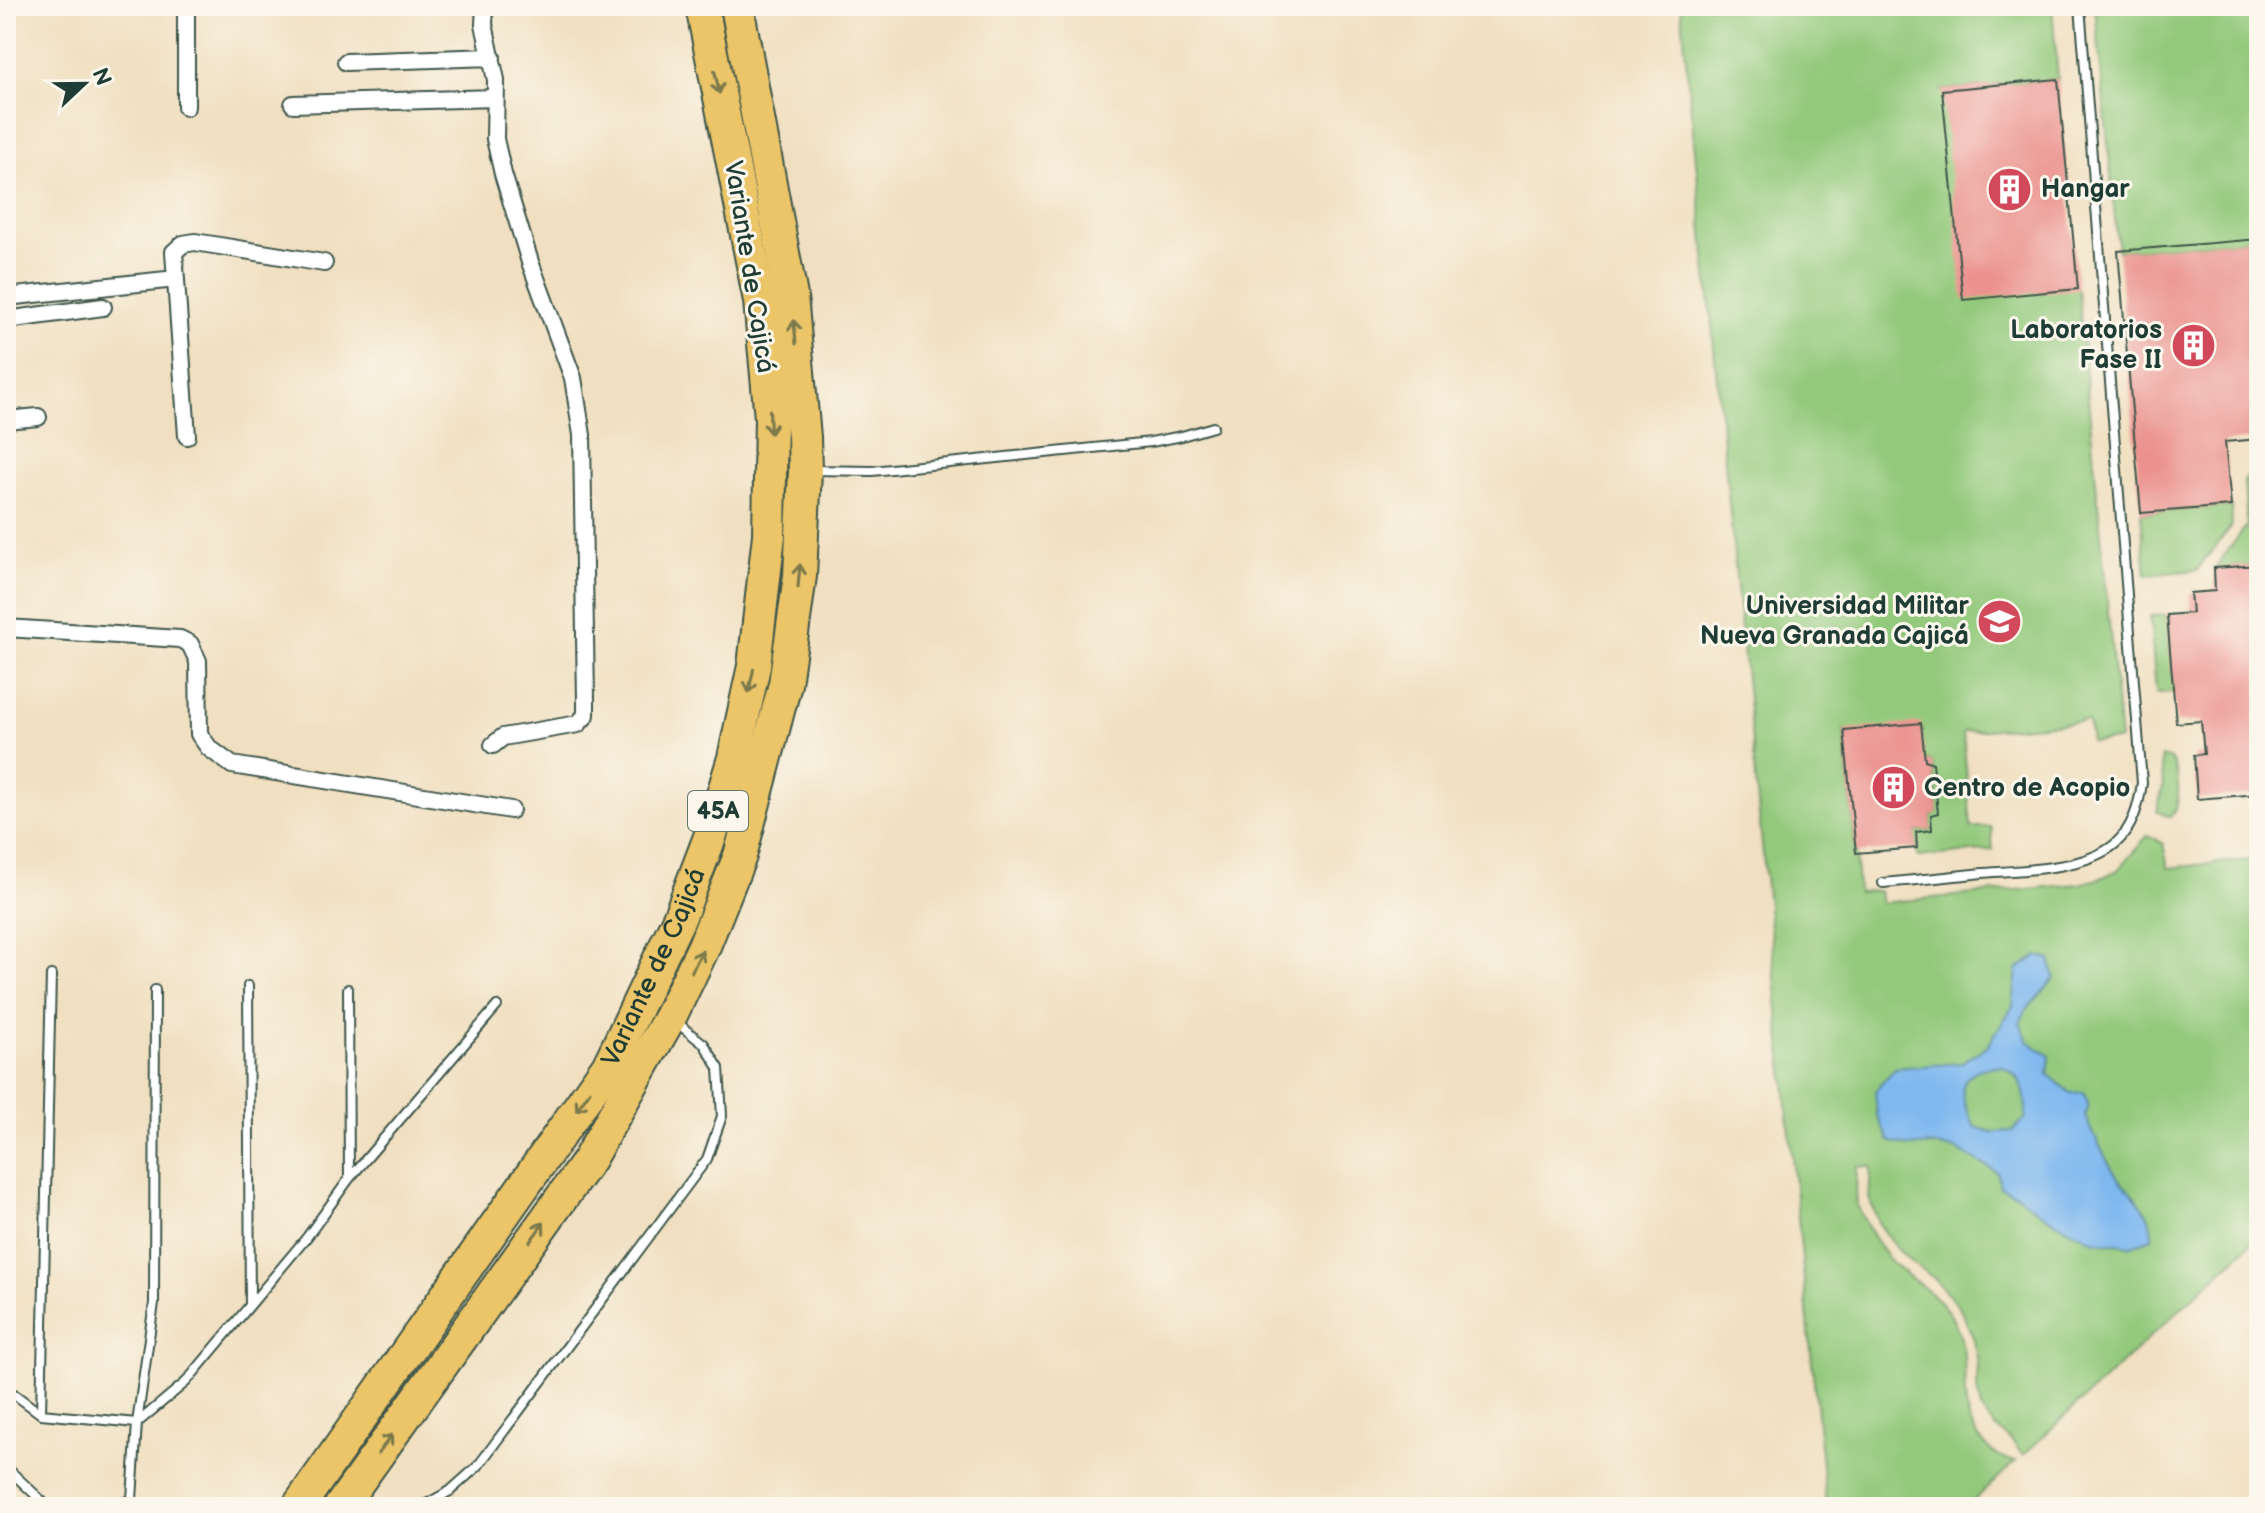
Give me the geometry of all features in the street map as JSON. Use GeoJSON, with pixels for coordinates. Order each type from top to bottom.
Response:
{"type":"FeatureCollection","features":[{"type":"Feature","properties":{"kind":"highway","name":"Variante de Cajicá"},"geometry":{"type":"LineString","coordinates":[[298,1507],[610,1063],[680,916],[710,837],[734,758],[754,666],[769,535],[771,418],[760,301],[702,6]]}},
{"type":"Feature","properties":{"kind":"highway","name":"Variante de Cajicá"},"geometry":{"type":"LineString","coordinates":[[340,1507],[588,1161],[670,1017],[704,946],[740,856],[785,684],[800,576],[805,470],[791,296],[737,6]]}},
{"type":"Feature","properties":{"kind":"street"},"geometry":{"type":"LineString","coordinates":[[186,6],[186,107]]}},
{"type":"Feature","properties":{"kind":"street"},"geometry":{"type":"LineString","coordinates":[[485,6],[484,24],[496,80],[495,139],[530,262],[573,378],[582,435],[586,715],[578,724],[503,737],[493,745]]}},
{"type":"Feature","properties":{"kind":"street"},"geometry":{"type":"LineString","coordinates":[[346,62],[492,57]]}},
{"type":"Feature","properties":{"kind":"street"},"geometry":{"type":"LineString","coordinates":[[293,104],[495,98]]}},
{"type":"Feature","properties":{"kind":"street"},"geometry":{"type":"LineString","coordinates":[[187,436],[174,252],[183,244],[195,242],[324,263]]}},
{"type":"Feature","properties":{"kind":"street"},"geometry":{"type":"LineString","coordinates":[[6,297],[176,279]]}},
{"type":"Feature","properties":{"kind":"street"},"geometry":{"type":"LineString","coordinates":[[6,320],[103,307]]}},
{"type":"Feature","properties":{"kind":"street"},"geometry":{"type":"LineString","coordinates":[[6,420],[38,417]]}},
{"type":"Feature","properties":{"kind":"street"},"geometry":{"type":"LineString","coordinates":[[6,628],[180,639],[190,644],[198,661],[199,734],[209,748],[232,765],[511,810]]}},
{"type":"Feature","properties":{"kind":"lane"},"geometry":{"type":"LineString","coordinates":[[1883,883],[2048,867],[2087,859],[2114,844],[2138,808],[2142,783],[2080,6]]}},
{"type":"Feature","properties":{"kind":"lane"},"geometry":{"type":"LineString","coordinates":[[805,470],[872,471],[1151,442],[1213,427]]}},
{"type":"Feature","properties":{"kind":"lane"},"geometry":{"type":"LineString","coordinates":[[41,1414],[51,975]]}},
{"type":"Feature","properties":{"kind":"lane"},"geometry":{"type":"LineString","coordinates":[[248,986],[250,1305]]}},
{"type":"Feature","properties":{"kind":"lane"},"geometry":{"type":"LineString","coordinates":[[348,989],[349,1179]]}},
{"type":"Feature","properties":{"kind":"lane"},"geometry":{"type":"LineString","coordinates":[[113,1507],[132,1499],[137,1423],[154,1303],[155,990]]}},
{"type":"Feature","properties":{"kind":"lane"},"geometry":{"type":"LineString","coordinates":[[6,1388],[41,1414],[137,1423],[186,1382],[307,1237],[349,1179],[497,1006]]}},
{"type":"Feature","properties":{"kind":"lane"},"geometry":{"type":"LineString","coordinates":[[421,1507],[450,1491],[478,1466],[707,1159],[722,1116],[719,1068],[704,1044],[670,1017]]}},
{"type":"Feature","properties":{"kind":"lane"},"geometry":{"type":"LineString","coordinates":[[6,1467],[45,1507]]}},
{"type":"Feature","properties":{"kind":"lane"},"geometry":{"type":"LineString","coordinates":[[6,1503],[19,1507]]}},
{"type":"Feature","properties":{"kind":"green space","name":"Universidad Militar Nueva Granada Cajicá"},"geometry":{"type":"Polygon","coordinates":[[[1681,6],[2052,6],[2058,79],[1942,90],[2078,289],[2120,740],[2091,742],[2088,721],[1963,732],[1971,827],[1991,827],[1993,850],[1918,857],[1915,832],[1932,830],[1931,815],[1938,812],[1933,763],[1844,730],[1858,892],[1879,891],[1881,903],[2079,884],[2118,870],[2148,835],[2163,844],[2168,868],[2259,859],[2259,1236],[2023,1455],[1981,1409],[1977,1389],[1978,1357],[1959,1306],[1935,1279],[1894,1245],[1878,1222],[1869,1197],[1871,1167],[1857,1166],[1858,1206],[1876,1241],[1895,1265],[1939,1300],[1958,1330],[1964,1360],[1966,1404],[1975,1432],[1996,1454],[2016,1461],[1967,1507],[1826,1507],[1681,6]]]}},
{"type":"Feature","properties":{"kind":"green space"},"geometry":{"type":"Polygon","coordinates":[[[2095,6],[2259,6],[2259,239],[2118,251],[2095,6]]]}},
{"type":"Feature","properties":{"kind":"green space"},"geometry":{"type":"Polygon","coordinates":[[[2259,465],[2259,565],[2214,569],[2247,525],[2244,480],[2253,466],[2259,465]]]}},
{"type":"Feature","properties":{"kind":"green space"},"geometry":{"type":"Polygon","coordinates":[[[2231,506],[2232,525],[2197,570],[2146,575],[2141,513],[2231,506]]]}},
{"type":"Feature","properties":{"kind":"green space"},"geometry":{"type":"Polygon","coordinates":[[[2167,615],[2174,692],[2156,693],[2150,616],[2167,615]]]}},
{"type":"Feature","properties":{"kind":"green space"},"geometry":{"type":"Polygon","coordinates":[[[2161,757],[2171,760],[2178,781],[2177,805],[2170,817],[2157,812],[2163,786],[2161,757]]]}},
{"type":"Feature","properties":{"kind":"water"},"geometry":{"type":"Polygon","coordinates":[[[2037,956],[2050,959],[2055,978],[2026,1010],[2020,1023],[2028,1041],[2050,1056],[2048,1074],[2070,1093],[2084,1092],[2088,1103],[2085,1116],[2111,1166],[2145,1210],[2152,1238],[2129,1246],[2092,1240],[2050,1219],[2014,1193],[2000,1187],[1998,1173],[1956,1149],[1930,1145],[1910,1147],[1889,1141],[1877,1116],[1875,1091],[1895,1068],[1961,1063],[1988,1045],[2013,1006],[2017,970],[2037,956]],[[2002,1066],[1987,1068],[1968,1077],[1964,1084],[1964,1103],[1975,1127],[1991,1132],[2012,1131],[2026,1118],[2023,1088],[2010,1070],[2002,1066]]]}},
{"type":"Feature","properties":{"kind":"building","name":"Hangar"},"geometry":{"type":"Polygon","coordinates":[[[2058,79],[2078,289],[1963,300],[1942,90],[2058,79]]]}},
{"type":"Feature","properties":{"kind":"building","name":"Laboratorios Fase II"},"geometry":{"type":"Polygon","coordinates":[[[2259,239],[2259,439],[2225,442],[2231,506],[2141,513],[2118,251],[2259,239]]]}},
{"type":"Feature","properties":{"kind":"building"},"geometry":{"type":"Polygon","coordinates":[[[2259,565],[2259,794],[2197,799],[2194,755],[2204,754],[2201,721],[2176,723],[2167,615],[2192,613],[2190,593],[2215,591],[2214,568],[2259,565]]]}},
{"type":"Feature","properties":{"kind":"building","name":"Centro de Acopio"},"geometry":{"type":"Polygon","coordinates":[[[1921,723],[1925,760],[1933,763],[1938,813],[1931,815],[1932,830],[1916,832],[1917,848],[1856,853],[1844,730],[1921,723]]]}},
{"type":"Feature","properties":{"kind":"place","name":"Hangar"},"geometry":{"type":"Point","coordinates":[2010,189]}},
{"type":"Feature","properties":{"kind":"place","name":"Laboratorios Fase II"},"geometry":{"type":"Point","coordinates":[2193,345]}},
{"type":"Feature","properties":{"kind":"place","name":"Universidad Militar Nueva Granada Cajicá"},"geometry":{"type":"Point","coordinates":[2000,621]}},
{"type":"Feature","properties":{"kind":"place","name":"Centro de Acopio"},"geometry":{"type":"Point","coordinates":[1893,788]}}]}
